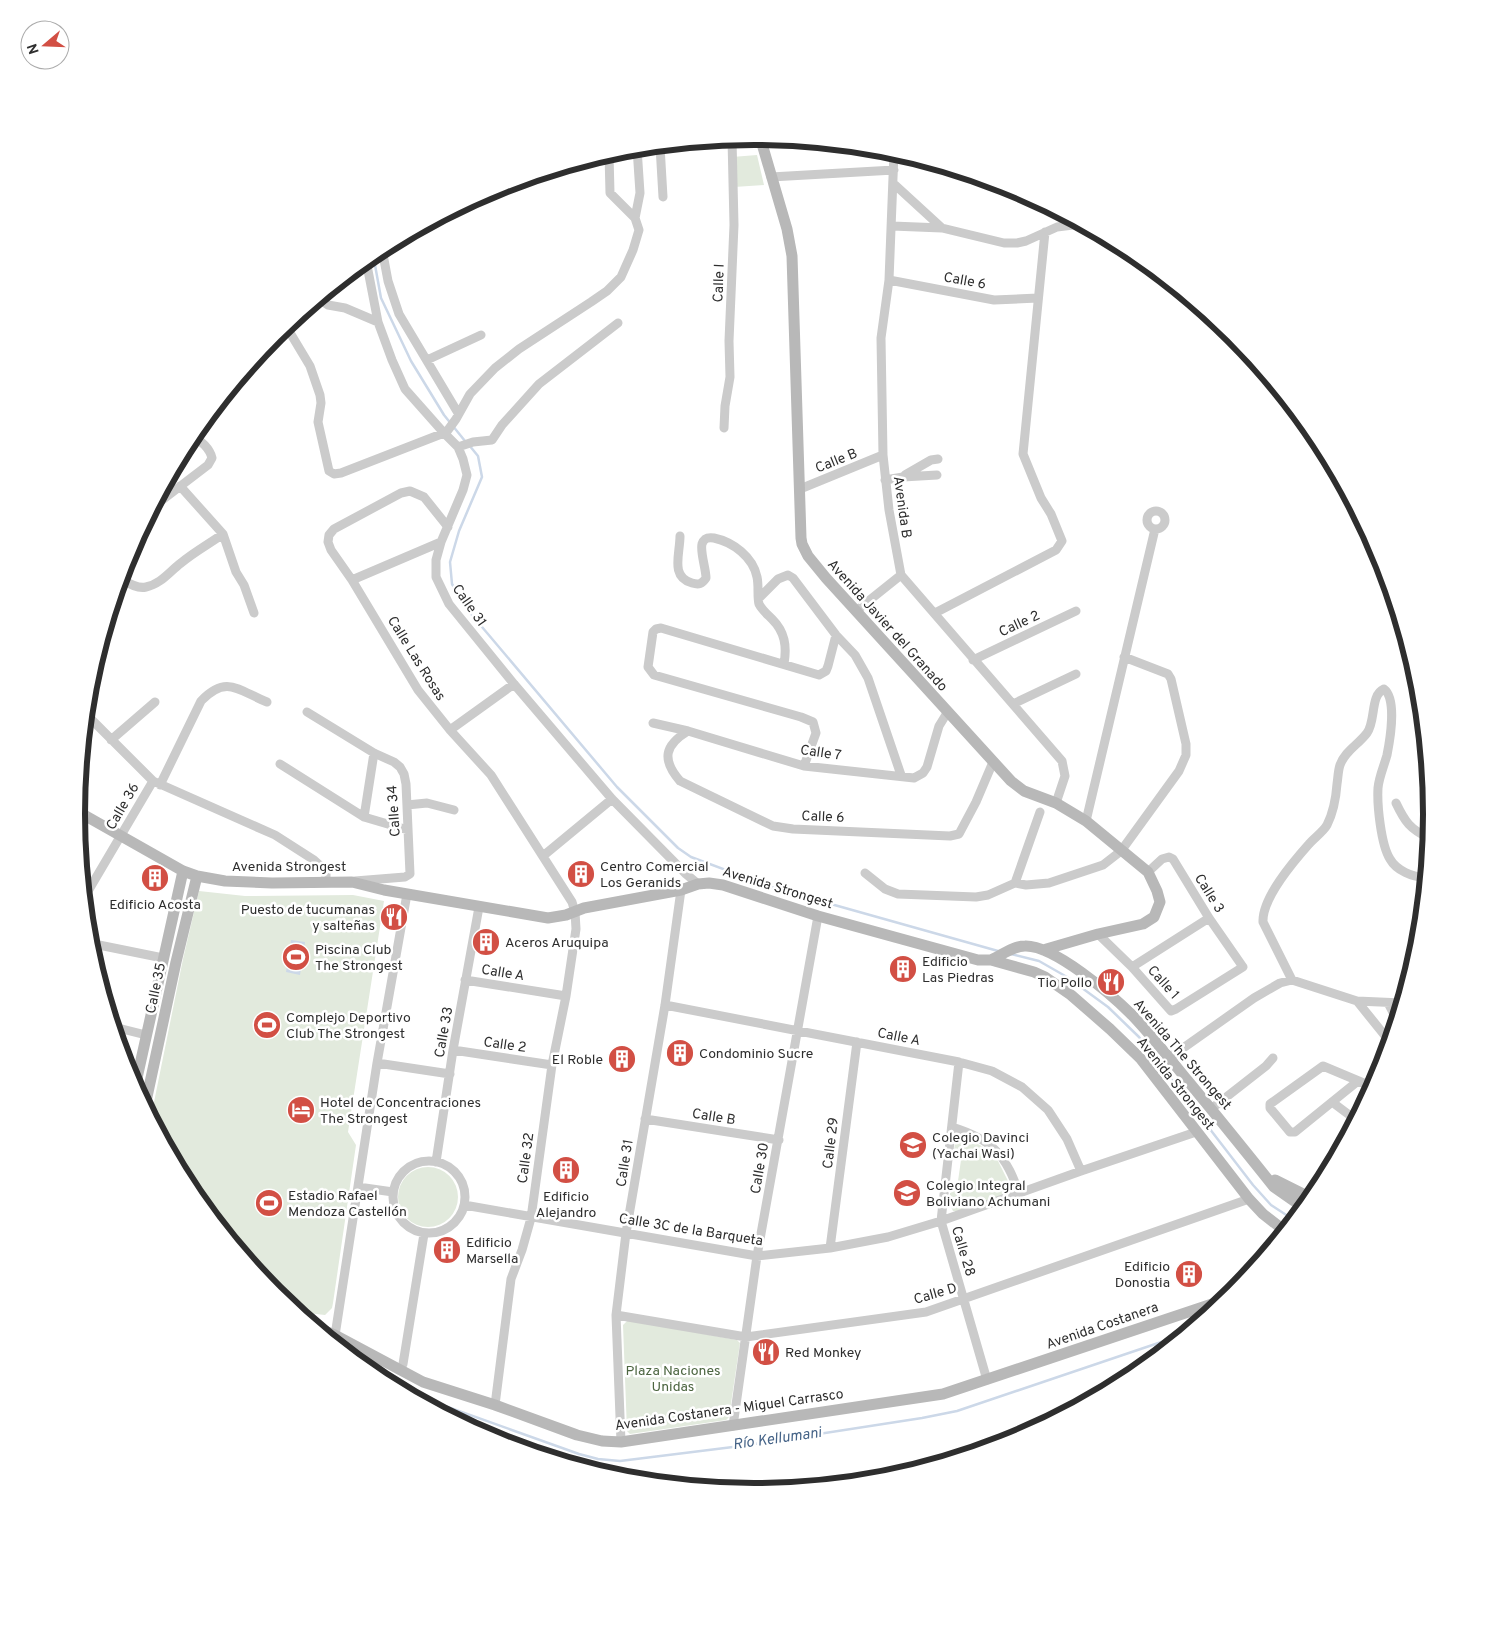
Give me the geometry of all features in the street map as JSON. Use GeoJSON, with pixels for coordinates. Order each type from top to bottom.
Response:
{"type":"FeatureCollection","features":[{"type":"Feature","properties":{"kind":"street","name":"Avenida Javier del Granado"},"geometry":{"type":"LineString","coordinates":[[762,145],[792,256],[801,538],[804,550],[812,562],[1011,781],[1024,791],[1056,803],[1086,821],[1148,872],[1157,891],[1160,902],[1154,917],[1143,924],[1098,934],[1043,950]]}},
{"type":"Feature","properties":{"kind":"street","name":"Calle I"},"geometry":{"type":"LineString","coordinates":[[724,428],[725,406],[730,377],[729,341],[734,225],[732,146]]}},
{"type":"Feature","properties":{"kind":"street"},"geometry":{"type":"LineString","coordinates":[[660,152],[663,197]]}},
{"type":"Feature","properties":{"kind":"street"},"geometry":{"type":"LineString","coordinates":[[635,218],[640,193],[637,156]]}},
{"type":"Feature","properties":{"kind":"street","name":"Avenida B"},"geometry":{"type":"LineString","coordinates":[[894,160],[889,280],[882,338],[883,455],[894,544],[901,575],[1058,756],[1064,767],[1065,776],[1056,803]]}},
{"type":"Feature","properties":{"kind":"street"},"geometry":{"type":"LineString","coordinates":[[290,333],[310,366],[320,395],[322,403],[318,422],[329,471],[334,474],[341,474],[446,432],[470,394],[495,368],[519,349],[607,291],[621,277],[633,250],[639,230],[635,218],[610,192],[609,161]]}},
{"type":"Feature","properties":{"kind":"street"},"geometry":{"type":"LineString","coordinates":[[771,177],[894,170]]}},
{"type":"Feature","properties":{"kind":"street"},"geometry":{"type":"LineString","coordinates":[[894,184],[942,228]]}},
{"type":"Feature","properties":{"kind":"street"},"geometry":{"type":"LineString","coordinates":[[892,226],[942,228],[1004,243],[1017,243],[1057,227],[1071,225]]}},
{"type":"Feature","properties":{"kind":"street"},"geometry":{"type":"LineString","coordinates":[[935,613],[1056,550],[1061,543],[1062,538],[1051,514],[1040,498],[1023,454],[1045,232]]}},
{"type":"Feature","properties":{"kind":"street"},"geometry":{"type":"LineString","coordinates":[[384,257],[388,282],[399,314],[427,360],[457,416]]}},
{"type":"Feature","properties":{"kind":"street","name":"Calle 31"},"geometry":{"type":"LineString","coordinates":[[368,269],[378,322],[405,389],[446,432],[464,445],[463,459],[467,475],[436,560],[436,577],[442,592],[449,604],[514,684],[612,799],[698,884]]}},
{"type":"Feature","properties":{"kind":"street","name":"Calle 6"},"geometry":{"type":"LineString","coordinates":[[889,280],[994,300],[1038,298]]}},
{"type":"Feature","properties":{"kind":"street"},"geometry":{"type":"LineString","coordinates":[[324,303],[345,308],[378,322]]}},
{"type":"Feature","properties":{"kind":"street"},"geometry":{"type":"LineString","coordinates":[[464,445],[492,440],[502,425],[539,384],[618,323]]}},
{"type":"Feature","properties":{"kind":"street"},"geometry":{"type":"LineString","coordinates":[[427,360],[481,335]]}},
{"type":"Feature","properties":{"kind":"street"},"geometry":{"type":"LineString","coordinates":[[166,497],[208,464],[212,458],[211,452],[199,442]]}},
{"type":"Feature","properties":{"kind":"street","name":"Calle B"},"geometry":{"type":"LineString","coordinates":[[800,489],[883,455]]}},
{"type":"Feature","properties":{"kind":"street"},"geometry":{"type":"LineString","coordinates":[[903,477],[930,460],[938,459]]}},
{"type":"Feature","properties":{"kind":"street"},"geometry":{"type":"LineString","coordinates":[[885,480],[937,475]]}},
{"type":"Feature","properties":{"kind":"street"},"geometry":{"type":"LineString","coordinates":[[180,486],[223,534],[236,572],[244,585],[254,614]]}},
{"type":"Feature","properties":{"kind":"street","name":"Calle Las Rosas"},"geometry":{"type":"LineString","coordinates":[[448,527],[424,497],[410,491],[402,493],[342,525],[329,535],[328,542],[331,550],[352,580],[418,690],[490,775],[572,902],[574,912]]}},
{"type":"Feature","properties":{"kind":"street"},"geometry":{"type":"LineString","coordinates":[[1086,821],[1154,529]]}},
{"type":"Feature","properties":{"kind":"street"},"geometry":{"type":"LineString","coordinates":[[127,582],[144,588],[152,585],[163,579],[180,563],[223,534]]}},
{"type":"Feature","properties":{"kind":"street"},"geometry":{"type":"LineString","coordinates":[[680,536],[678,572],[685,581],[698,584],[703,583],[706,578],[701,547],[702,542],[706,538],[719,539],[743,552],[753,565],[758,578],[759,603],[763,610],[777,624],[784,636],[786,651],[784,664]]}},
{"type":"Feature","properties":{"kind":"street"},"geometry":{"type":"LineString","coordinates":[[352,580],[441,542]]}},
{"type":"Feature","properties":{"kind":"street"},"geometry":{"type":"LineString","coordinates":[[759,598],[778,579],[788,575],[793,578],[836,635],[855,655],[868,678],[901,775]]}},
{"type":"Feature","properties":{"kind":"street"},"geometry":{"type":"LineString","coordinates":[[856,611],[901,575]]}},
{"type":"Feature","properties":{"kind":"street","name":"Calle 2"},"geometry":{"type":"LineString","coordinates":[[973,660],[1076,611]]}},
{"type":"Feature","properties":{"kind":"street"},"geometry":{"type":"LineString","coordinates":[[804,766],[816,733],[813,722],[654,675],[648,667],[653,632],[661,628],[819,675],[823,674],[828,666],[836,635]]}},
{"type":"Feature","properties":{"kind":"street"},"geometry":{"type":"LineString","coordinates":[[864,872],[885,889],[898,894],[976,897],[988,895],[1015,883],[1026,885],[1049,883],[1103,865],[1121,851],[1179,771],[1186,755],[1186,744],[1168,674],[1124,657]]}},
{"type":"Feature","properties":{"kind":"street"},"geometry":{"type":"LineString","coordinates":[[1013,704],[1076,674]]}},
{"type":"Feature","properties":{"kind":"street"},"geometry":{"type":"LineString","coordinates":[[450,730],[514,684]]}},
{"type":"Feature","properties":{"kind":"street","name":"Calle 36"},"geometry":{"type":"LineString","coordinates":[[89,889],[120,836],[156,783],[201,701],[209,693],[223,686],[234,687],[267,702]]}},
{"type":"Feature","properties":{"kind":"street"},"geometry":{"type":"LineString","coordinates":[[1292,980],[1263,922],[1263,914],[1266,905],[1286,872],[1308,845],[1327,826],[1336,798],[1340,766],[1351,748],[1366,733],[1372,723],[1376,696],[1380,690],[1384,689],[1391,697],[1391,711],[1386,755],[1378,787],[1380,826],[1389,858],[1396,867],[1405,873],[1420,876]]}},
{"type":"Feature","properties":{"kind":"street"},"geometry":{"type":"LineString","coordinates":[[111,740],[155,702]]}},
{"type":"Feature","properties":{"kind":"street","name":"Calle 34"},"geometry":{"type":"LineString","coordinates":[[307,712],[374,753],[394,762],[404,774],[410,874],[352,882]]}},
{"type":"Feature","properties":{"kind":"street","name":"Calle 7"},"geometry":{"type":"LineString","coordinates":[[653,723],[688,731],[804,766],[901,775],[914,778],[923,773],[931,756],[939,726],[948,713]]}},
{"type":"Feature","properties":{"kind":"street"},"geometry":{"type":"LineString","coordinates":[[92,720],[156,783],[275,835],[314,860],[326,871],[326,882]]}},
{"type":"Feature","properties":{"kind":"street","name":"Calle 6"},"geometry":{"type":"LineString","coordinates":[[688,731],[673,741],[669,749],[668,759],[673,774],[680,781],[773,826],[950,836],[959,834],[976,802],[993,762]]}},
{"type":"Feature","properties":{"kind":"street"},"geometry":{"type":"LineString","coordinates":[[364,817],[374,753]]}},
{"type":"Feature","properties":{"kind":"street"},"geometry":{"type":"LineString","coordinates":[[280,764],[364,817],[408,830]]}},
{"type":"Feature","properties":{"kind":"street"},"geometry":{"type":"LineString","coordinates":[[543,856],[612,799]]}},
{"type":"Feature","properties":{"kind":"street"},"geometry":{"type":"LineString","coordinates":[[407,805],[427,803],[454,810]]}},
{"type":"Feature","properties":{"kind":"street"},"geometry":{"type":"LineString","coordinates":[[1396,803],[1409,826],[1423,835]]}},
{"type":"Feature","properties":{"kind":"street"},"geometry":{"type":"LineString","coordinates":[[1015,883],[1040,812]]}},
{"type":"Feature","properties":{"kind":"street","name":"Avenida Strongest"},"geometry":{"type":"LineString","coordinates":[[85,816],[183,870],[197,876],[225,881],[352,882],[407,894],[548,918],[566,915],[584,908],[709,883],[722,885],[818,916],[978,960],[994,958],[1040,975],[1071,995],[1110,1029],[1140,1058],[1249,1199],[1263,1214],[1280,1228]]}},
{"type":"Feature","properties":{"kind":"street","name":"Calle 3"},"geometry":{"type":"LineString","coordinates":[[1148,872],[1162,860],[1169,857],[1173,859],[1209,918],[1243,967]]}},
{"type":"Feature","properties":{"kind":"street","name":"Calle 35"},"geometry":{"type":"LineString","coordinates":[[138,1075],[183,870]]}},
{"type":"Feature","properties":{"kind":"street","name":"Calle 35"},"geometry":{"type":"LineString","coordinates":[[146,1093],[197,876]]}},
{"type":"Feature","properties":{"kind":"street","name":"Calle 31"},"geometry":{"type":"LineString","coordinates":[[621,1442],[616,1315],[626,1233],[665,1005],[681,890]]}},
{"type":"Feature","properties":{"kind":"street"},"geometry":{"type":"LineString","coordinates":[[335,1335],[377,1063],[407,894]]}},
{"type":"Feature","properties":{"kind":"street","name":"Calle 33"},"geometry":{"type":"LineString","coordinates":[[436,1162],[453,1050],[479,907]]}},
{"type":"Feature","properties":{"kind":"street","name":"Calle 32"},"geometry":{"type":"LineString","coordinates":[[495,1405],[511,1279],[531,1218],[552,1065],[566,996],[576,930],[574,912]]}},
{"type":"Feature","properties":{"kind":"street","name":"Calle 30"},"geometry":{"type":"LineString","coordinates":[[733,1426],[757,1256],[818,916]]}},
{"type":"Feature","properties":{"kind":"street"},"geometry":{"type":"LineString","coordinates":[[1132,967],[1209,918]]}},
{"type":"Feature","properties":{"kind":"street","name":"Calle 1"},"geometry":{"type":"LineString","coordinates":[[1098,934],[1132,967],[1171,1011],[1176,1010],[1243,967]]}},
{"type":"Feature","properties":{"kind":"street"},"geometry":{"type":"LineString","coordinates":[[98,944],[176,962]]}},
{"type":"Feature","properties":{"kind":"street","name":"Avenida The Strongest"},"geometry":{"type":"LineString","coordinates":[[994,958],[1010,950],[1025,946],[1043,950],[1065,961],[1106,993],[1131,1014],[1274,1187],[1298,1203]]}},
{"type":"Feature","properties":{"kind":"street","name":"Calle A"},"geometry":{"type":"LineString","coordinates":[[466,980],[566,996]]}},
{"type":"Feature","properties":{"kind":"street"},"geometry":{"type":"LineString","coordinates":[[1169,1058],[1254,998],[1280,983],[1292,980],[1357,1001],[1395,1004]]}},
{"type":"Feature","properties":{"kind":"street"},"geometry":{"type":"LineString","coordinates":[[1357,1001],[1385,1036]]}},
{"type":"Feature","properties":{"kind":"street"},"geometry":{"type":"LineString","coordinates":[[1388,1003],[1393,1012]]}},
{"type":"Feature","properties":{"kind":"street","name":"Calle A"},"geometry":{"type":"LineString","coordinates":[[665,1005],[959,1062],[992,1071],[1022,1087],[1048,1110],[1067,1138],[1081,1171]]}},
{"type":"Feature","properties":{"kind":"street"},"geometry":{"type":"LineString","coordinates":[[121,1029],[160,1038]]}},
{"type":"Feature","properties":{"kind":"street","name":"Calle 29"},"geometry":{"type":"LineString","coordinates":[[830,1248],[857,1042]]}},
{"type":"Feature","properties":{"kind":"street","name":"Calle 2"},"geometry":{"type":"LineString","coordinates":[[453,1050],[552,1065]]}},
{"type":"Feature","properties":{"kind":"street"},"geometry":{"type":"LineString","coordinates":[[1211,1109],[1266,1066],[1273,1058]]}},
{"type":"Feature","properties":{"kind":"street","name":"Calle 28"},"geometry":{"type":"LineString","coordinates":[[959,1062],[941,1221],[987,1380]]}},
{"type":"Feature","properties":{"kind":"street"},"geometry":{"type":"LineString","coordinates":[[377,1063],[450,1074]]}},
{"type":"Feature","properties":{"kind":"street"},"geometry":{"type":"LineString","coordinates":[[1358,1081],[1295,1132],[1292,1132],[1270,1106],[1323,1066],[1366,1084]]}},
{"type":"Feature","properties":{"kind":"street"},"geometry":{"type":"LineString","coordinates":[[1332,1102],[1351,1116]]}},
{"type":"Feature","properties":{"kind":"street","name":"Calle B"},"geometry":{"type":"LineString","coordinates":[[645,1119],[778,1140]]}},
{"type":"Feature","properties":{"kind":"street"},"geometry":{"type":"LineString","coordinates":[[952,1128],[971,1133],[988,1143],[1003,1157],[1013,1175],[1019,1194]]}},
{"type":"Feature","properties":{"kind":"street","name":"Calle 3C de la Barqueta"},"geometry":{"type":"LineString","coordinates":[[464,1205],[757,1256],[830,1248],[888,1238],[1196,1132]]}},
{"type":"Feature","properties":{"kind":"street"},"geometry":{"type":"LineString","coordinates":[[424,1161],[436,1162],[446,1166],[459,1178],[465,1194],[464,1205],[460,1216],[453,1225],[443,1231],[424,1234],[411,1229],[402,1222],[396,1213],[393,1203],[393,1192],[396,1180],[403,1171],[413,1164],[424,1161]]}},
{"type":"Feature","properties":{"kind":"street","name":"Avenida The Strongest"},"geometry":{"type":"LineString","coordinates":[[1262,1172],[1304,1195]]}},
{"type":"Feature","properties":{"kind":"street"},"geometry":{"type":"LineString","coordinates":[[358,1187],[393,1192]]}},
{"type":"Feature","properties":{"kind":"street","name":"Calle D"},"geometry":{"type":"LineString","coordinates":[[616,1315],[746,1337],[926,1312],[1249,1199]]}},
{"type":"Feature","properties":{"kind":"street"},"geometry":{"type":"LineString","coordinates":[[398,1370],[403,1364],[424,1234]]}},
{"type":"Feature","properties":{"kind":"street","name":"Avenida Costanera"},"geometry":{"type":"LineString","coordinates":[[987,1380],[1208,1306]]}},
{"type":"Feature","properties":{"kind":"street","name":"Avenida Costanera - Miguel Carrasco"},"geometry":{"type":"LineString","coordinates":[[348,1346],[423,1382],[495,1405],[584,1437],[602,1441],[621,1442],[942,1394],[987,1380]]}},
{"type":"Feature","properties":{"kind":"green space"},"geometry":{"type":"Polygon","coordinates":[[[757,155],[764,185],[734,187],[732,157],[757,155]]]}},
{"type":"Feature","properties":{"kind":"green space","name":"Complejo Deportivo Club The Strongest"},"geometry":{"type":"Polygon","coordinates":[[[199,891],[245,896],[353,895],[384,901],[348,1132],[356,1145],[333,1303],[332,1308],[325,1315],[309,1313],[281,1288],[251,1256],[223,1222],[198,1186],[153,1108],[199,891]]]}},
{"type":"Feature","properties":{"kind":"green space"},"geometry":{"type":"Polygon","coordinates":[[[963,1136],[989,1150],[997,1159],[1011,1187],[1005,1196],[959,1211],[953,1211],[949,1203],[950,1193],[957,1188],[961,1160],[954,1152],[955,1142],[963,1136]]]}},
{"type":"Feature","properties":{"kind":"green space"},"geometry":{"type":"Polygon","coordinates":[[[422,1167],[434,1167],[445,1172],[453,1180],[458,1191],[456,1209],[445,1222],[434,1227],[422,1227],[411,1222],[403,1214],[398,1203],[398,1191],[403,1180],[411,1172],[422,1167]]]}},
{"type":"Feature","properties":{"kind":"green space","name":"Plaza Naciones Unidas"},"geometry":{"type":"Polygon","coordinates":[[[628,1320],[737,1340],[740,1343],[729,1417],[726,1420],[630,1434],[627,1431],[623,1325],[628,1320]]]}},
{"type":"Feature","properties":{"kind":"water","name":"Piscina Club The Strongest"},"geometry":{"type":"Polygon","coordinates":[[[291,940],[305,942],[300,975],[286,972],[291,940]]]}},
{"type":"Feature","properties":{"kind":"waterway"},"geometry":{"type":"LineString","coordinates":[[375,263],[381,298],[411,361],[444,415],[465,441]]}},
{"type":"Feature","properties":{"kind":"waterway"},"geometry":{"type":"LineString","coordinates":[[469,445],[478,456],[482,477],[459,531],[450,562],[452,584],[466,608],[617,787],[678,848],[691,857],[774,888],[998,951]]}},
{"type":"Feature","properties":{"kind":"waterway"},"geometry":{"type":"LineString","coordinates":[[1011,954],[1039,961],[1067,977],[1108,1007],[1139,1037],[1253,1185],[1271,1205],[1289,1217]]}},
{"type":"Feature","properties":{"kind":"waterway","name":"Río Kellumani"},"geometry":{"type":"LineString","coordinates":[[434,1402],[579,1454],[598,1459],[620,1461],[741,1446],[957,1411],[1167,1340]]}},
{"type":"Feature","properties":{"kind":"place","name":"Centro Comercial Los Geranids"},"geometry":{"type":"Point","coordinates":[581,874]}},
{"type":"Feature","properties":{"kind":"place","name":"Edificio Acosta"},"geometry":{"type":"Point","coordinates":[155,878]}},
{"type":"Feature","properties":{"kind":"place","name":"Puesto de tucumanas y salteñas"},"geometry":{"type":"Point","coordinates":[394,917]}},
{"type":"Feature","properties":{"kind":"place","name":"Aceros Aruquipa"},"geometry":{"type":"Point","coordinates":[486,942]}},
{"type":"Feature","properties":{"kind":"place","name":"Piscina Club The Strongest"},"geometry":{"type":"Point","coordinates":[296,957]}},
{"type":"Feature","properties":{"kind":"place","name":"Edificio Las Piedras"},"geometry":{"type":"Point","coordinates":[903,969]}},
{"type":"Feature","properties":{"kind":"place","name":"Tio Pollo"},"geometry":{"type":"Point","coordinates":[1111,982]}},
{"type":"Feature","properties":{"kind":"place","name":"Complejo Deportivo Club The Strongest"},"geometry":{"type":"Point","coordinates":[267,1025]}},
{"type":"Feature","properties":{"kind":"place","name":"Condominio Sucre"},"geometry":{"type":"Point","coordinates":[680,1053]}},
{"type":"Feature","properties":{"kind":"place","name":"El Roble"},"geometry":{"type":"Point","coordinates":[622,1059]}},
{"type":"Feature","properties":{"kind":"place","name":"Hotel de Concentraciones The Strongest"},"geometry":{"type":"Point","coordinates":[301,1110]}},
{"type":"Feature","properties":{"kind":"place","name":"Colegio Davinci (Yachai Wasi)"},"geometry":{"type":"Point","coordinates":[913,1145]}},
{"type":"Feature","properties":{"kind":"place","name":"Edificio Alejandro"},"geometry":{"type":"Point","coordinates":[566,1170]}},
{"type":"Feature","properties":{"kind":"place","name":"Colegio Integral Boliviano Achumani"},"geometry":{"type":"Point","coordinates":[907,1193]}},
{"type":"Feature","properties":{"kind":"place","name":"Estadio Rafael Mendoza Castellón"},"geometry":{"type":"Point","coordinates":[269,1203]}},
{"type":"Feature","properties":{"kind":"place","name":"Edificio Marsella"},"geometry":{"type":"Point","coordinates":[447,1250]}},
{"type":"Feature","properties":{"kind":"place","name":"Edificio Donostia"},"geometry":{"type":"Point","coordinates":[1189,1274]}},
{"type":"Feature","properties":{"kind":"place","name":"Red Monkey"},"geometry":{"type":"Point","coordinates":[766,1352]}}]}
